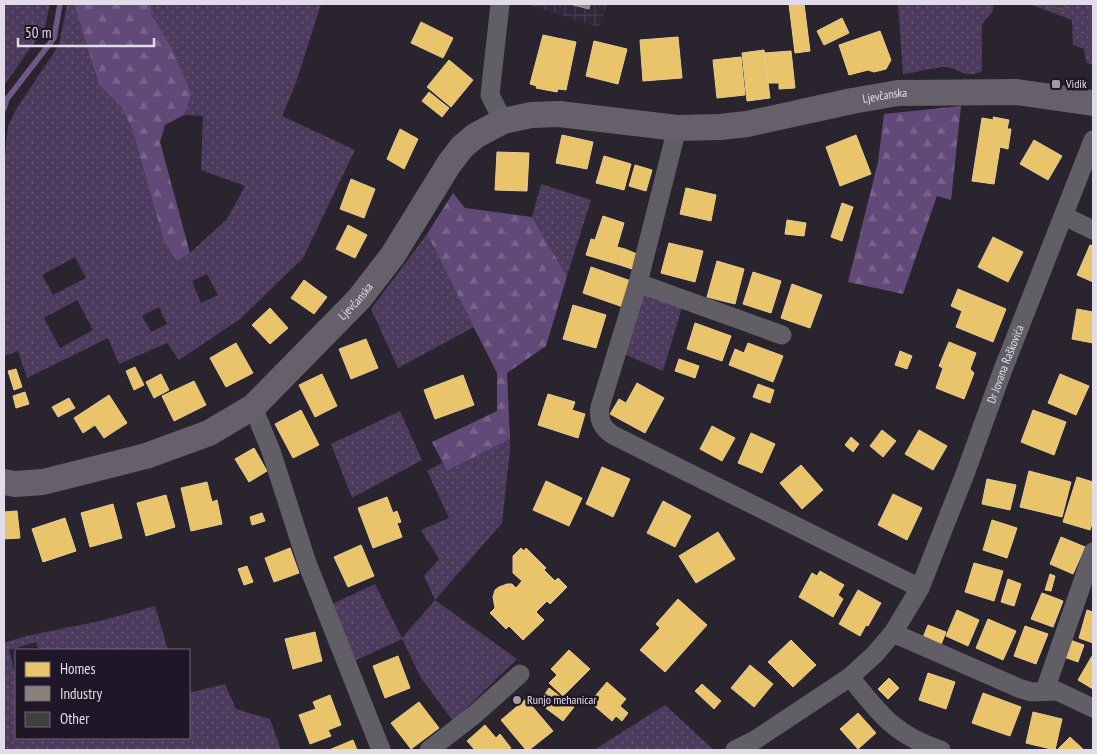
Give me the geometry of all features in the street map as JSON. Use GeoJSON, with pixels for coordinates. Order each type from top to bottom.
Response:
{"type":"FeatureCollection","features":[{"type":"Feature","properties":{"kind":"street"},"geometry":{"type":"LineString","coordinates":[[500,4],[490,95],[503,121]]}},
{"type":"Feature","properties":{"kind":"street","name":"Ljevčanska"},"geometry":{"type":"LineString","coordinates":[[4,482],[16,484],[42,482],[146,456],[209,433],[253,407],[359,299],[393,255],[449,164],[462,147],[475,136],[503,121],[532,115],[559,114],[678,128],[720,127],[747,124],[898,93],[1017,92],[1093,103]]}},
{"type":"Feature","properties":{"kind":"street"},"geometry":{"type":"LineString","coordinates":[[678,128],[638,283],[600,407],[602,425],[605,430],[613,435],[920,588]]}},
{"type":"Feature","properties":{"kind":"street","name":"Dr Jovana Raškovića"},"geometry":{"type":"LineString","coordinates":[[735,750],[755,740],[850,677],[875,654],[893,633],[920,588],[1093,140]]}},
{"type":"Feature","properties":{"kind":"street"},"geometry":{"type":"LineString","coordinates":[[1064,216],[1093,230]]}},
{"type":"Feature","properties":{"kind":"street"},"geometry":{"type":"LineString","coordinates":[[638,283],[782,335]]}},
{"type":"Feature","properties":{"kind":"street"},"geometry":{"type":"LineString","coordinates":[[253,407],[271,450],[308,563],[381,750]]}},
{"type":"Feature","properties":{"kind":"street"},"geometry":{"type":"LineString","coordinates":[[1045,690],[1093,552]]}},
{"type":"Feature","properties":{"kind":"street"},"geometry":{"type":"LineString","coordinates":[[893,633],[1021,689],[1032,692],[1045,690],[1068,694],[1093,708]]}},
{"type":"Feature","properties":{"kind":"street"},"geometry":{"type":"LineString","coordinates":[[429,750],[474,715],[520,674]]}},
{"type":"Feature","properties":{"kind":"street"},"geometry":{"type":"LineString","coordinates":[[850,677],[878,712],[898,730],[914,741],[941,750]]}},
{"type":"Feature","properties":{"kind":"shaded area"},"geometry":{"type":"Polygon","coordinates":[[[4,4],[50,4],[45,27],[4,86],[4,4]]]}},
{"type":"Feature","properties":{"kind":"shaded area"},"geometry":{"type":"Polygon","coordinates":[[[67,4],[74,4],[99,85],[121,107],[132,129],[164,242],[177,261],[190,253],[227,219],[245,186],[201,170],[203,116],[184,115],[192,94],[171,47],[152,15],[151,4],[321,4],[296,83],[282,116],[355,150],[303,258],[240,319],[179,360],[167,343],[119,364],[108,338],[27,378],[18,351],[4,356],[4,166],[8,126],[15,111],[59,45],[67,4]],[[75,257],[42,275],[53,295],[86,278],[75,257]],[[207,274],[192,281],[201,303],[218,295],[207,274]],[[77,300],[44,318],[60,348],[93,330],[77,300]],[[159,307],[142,316],[151,332],[167,324],[159,307]]]}},
{"type":"Feature","properties":{"kind":"shaded area"},"geometry":{"type":"Polygon","coordinates":[[[526,4],[607,4],[599,27],[526,4]]]}},
{"type":"Feature","properties":{"kind":"shaded area"},"geometry":{"type":"Polygon","coordinates":[[[898,4],[994,4],[992,12],[982,24],[982,71],[968,74],[943,67],[903,74],[898,4]]]}},
{"type":"Feature","properties":{"kind":"shaded area"},"geometry":{"type":"Polygon","coordinates":[[[1026,4],[1045,4],[1062,10],[1065,4],[1093,4],[1093,65],[1087,63],[1084,49],[1073,45],[1072,20],[1026,4]]]}},
{"type":"Feature","properties":{"kind":"shaded area"},"geometry":{"type":"Polygon","coordinates":[[[541,184],[591,200],[567,276],[532,217],[541,184]]]}},
{"type":"Feature","properties":{"kind":"shaded area"},"geometry":{"type":"Polygon","coordinates":[[[427,234],[474,327],[398,368],[371,309],[427,234]]]}},
{"type":"Feature","properties":{"kind":"shaded area"},"geometry":{"type":"Polygon","coordinates":[[[641,293],[683,304],[663,371],[624,354],[641,293]]]}},
{"type":"Feature","properties":{"kind":"shaded area"},"geometry":{"type":"Polygon","coordinates":[[[400,411],[422,460],[352,498],[331,444],[400,411]]]}},
{"type":"Feature","properties":{"kind":"shaded area"},"geometry":{"type":"Polygon","coordinates":[[[510,439],[502,523],[435,600],[424,576],[439,559],[421,530],[449,518],[427,471],[442,463],[447,471],[510,439]]]}},
{"type":"Feature","properties":{"kind":"shaded area"},"geometry":{"type":"Polygon","coordinates":[[[375,584],[402,638],[435,600],[517,659],[453,721],[421,678],[402,639],[354,661],[332,604],[375,584]]]}},
{"type":"Feature","properties":{"kind":"shaded area"},"geometry":{"type":"Polygon","coordinates":[[[155,606],[168,649],[39,649],[36,642],[9,650],[15,673],[15,739],[190,739],[190,693],[225,684],[236,709],[270,719],[281,750],[4,750],[4,643],[26,636],[100,621],[155,606]]]}},
{"type":"Feature","properties":{"kind":"shaded area"},"geometry":{"type":"Polygon","coordinates":[[[665,705],[714,750],[594,750],[665,705]]]}},
{"type":"Feature","properties":{"kind":"green space"},"geometry":{"type":"Polygon","coordinates":[[[74,4],[151,4],[152,15],[171,47],[192,94],[184,115],[165,125],[160,142],[190,253],[177,261],[164,242],[132,129],[121,107],[99,85],[74,4]]]}},
{"type":"Feature","properties":{"kind":"green space"},"geometry":{"type":"Polygon","coordinates":[[[961,106],[951,200],[937,196],[903,294],[848,282],[878,162],[884,114],[961,106]]]}},
{"type":"Feature","properties":{"kind":"green space"},"geometry":{"type":"Polygon","coordinates":[[[453,193],[465,208],[532,217],[567,276],[546,346],[507,373],[510,439],[447,471],[432,442],[497,411],[497,373],[427,234],[453,193]]]}},
{"type":"Feature","properties":{"kind":"building: Homes"},"geometry":{"type":"Polygon","coordinates":[[[789,4],[804,4],[810,51],[795,53],[789,4]]]}},
{"type":"Feature","properties":{"kind":"building: Homes"},"geometry":{"type":"Polygon","coordinates":[[[842,18],[849,33],[824,45],[817,31],[842,18]]]}},
{"type":"Feature","properties":{"kind":"building: Homes"},"geometry":{"type":"Polygon","coordinates":[[[421,22],[453,38],[443,58],[411,43],[421,22]]]}},
{"type":"Feature","properties":{"kind":"building: Homes"},"geometry":{"type":"Polygon","coordinates":[[[880,31],[891,60],[886,69],[874,72],[868,70],[849,75],[839,45],[880,31]]]}},
{"type":"Feature","properties":{"kind":"building: Homes"},"geometry":{"type":"Polygon","coordinates":[[[543,35],[576,42],[566,90],[558,89],[557,92],[536,88],[537,86],[530,84],[543,35]]]}},
{"type":"Feature","properties":{"kind":"building: Homes"},"geometry":{"type":"Polygon","coordinates":[[[678,37],[682,78],[643,81],[640,40],[678,37]]]}},
{"type":"Feature","properties":{"kind":"building: Homes"},"geometry":{"type":"Polygon","coordinates":[[[594,41],[627,49],[618,84],[586,76],[594,41]]]}},
{"type":"Feature","properties":{"kind":"building: Homes"},"geometry":{"type":"Polygon","coordinates":[[[764,50],[770,98],[747,101],[742,53],[764,50]]]}},
{"type":"Feature","properties":{"kind":"building: Homes"},"geometry":{"type":"Polygon","coordinates":[[[791,51],[795,88],[779,89],[779,83],[768,83],[764,53],[791,51]]]}},
{"type":"Feature","properties":{"kind":"building: Homes"},"geometry":{"type":"Polygon","coordinates":[[[741,57],[745,95],[717,98],[713,60],[741,57]]]}},
{"type":"Feature","properties":{"kind":"building: Homes"},"geometry":{"type":"Polygon","coordinates":[[[449,60],[473,80],[451,107],[427,87],[449,60]]]}},
{"type":"Feature","properties":{"kind":"building: Homes"},"geometry":{"type":"Polygon","coordinates":[[[429,92],[449,108],[442,117],[422,101],[429,92]]]}},
{"type":"Feature","properties":{"kind":"building: Homes"},"geometry":{"type":"Polygon","coordinates":[[[993,117],[1009,120],[1007,129],[1011,129],[1008,149],[1000,147],[994,184],[972,181],[982,118],[994,120],[993,117]]]}},
{"type":"Feature","properties":{"kind":"building: Homes"},"geometry":{"type":"Polygon","coordinates":[[[400,129],[418,139],[404,169],[387,159],[400,129]]]}},
{"type":"Feature","properties":{"kind":"building: Homes"},"geometry":{"type":"Polygon","coordinates":[[[562,135],[593,142],[587,169],[556,163],[562,135]]]}},
{"type":"Feature","properties":{"kind":"building: Homes"},"geometry":{"type":"Polygon","coordinates":[[[856,135],[871,174],[840,186],[826,147],[856,135]]]}},
{"type":"Feature","properties":{"kind":"building: Homes"},"geometry":{"type":"Polygon","coordinates":[[[1034,140],[1062,156],[1048,180],[1020,164],[1034,140]]]}},
{"type":"Feature","properties":{"kind":"building: Homes"},"geometry":{"type":"Polygon","coordinates":[[[497,152],[529,153],[527,191],[495,190],[497,152]]]}},
{"type":"Feature","properties":{"kind":"building: Homes"},"geometry":{"type":"Polygon","coordinates":[[[604,156],[631,164],[624,190],[596,183],[604,156]]]}},
{"type":"Feature","properties":{"kind":"building: Homes"},"geometry":{"type":"Polygon","coordinates":[[[635,165],[652,170],[646,191],[629,186],[635,165]]]}},
{"type":"Feature","properties":{"kind":"building: Homes"},"geometry":{"type":"Polygon","coordinates":[[[351,179],[375,189],[364,218],[340,209],[351,179]]]}},
{"type":"Feature","properties":{"kind":"building: Homes"},"geometry":{"type":"Polygon","coordinates":[[[686,188],[716,195],[711,221],[680,214],[686,188]]]}},
{"type":"Feature","properties":{"kind":"building: Homes"},"geometry":{"type":"Polygon","coordinates":[[[842,203],[853,207],[842,241],[831,237],[842,203]]]}},
{"type":"Feature","properties":{"kind":"building: Homes"},"geometry":{"type":"Polygon","coordinates":[[[603,216],[624,223],[617,247],[625,249],[620,265],[586,255],[591,239],[595,240],[603,216]]]}},
{"type":"Feature","properties":{"kind":"building: Homes"},"geometry":{"type":"Polygon","coordinates":[[[787,220],[806,223],[804,236],[785,234],[787,220]]]}},
{"type":"Feature","properties":{"kind":"building: Homes"},"geometry":{"type":"Polygon","coordinates":[[[348,225],[367,235],[355,258],[336,249],[348,225]]]}},
{"type":"Feature","properties":{"kind":"building: Homes"},"geometry":{"type":"Polygon","coordinates":[[[993,237],[1023,252],[1008,282],[978,267],[993,237]]]}},
{"type":"Feature","properties":{"kind":"building: Homes"},"geometry":{"type":"Polygon","coordinates":[[[669,243],[703,251],[695,282],[661,273],[669,243]]]}},
{"type":"Feature","properties":{"kind":"building: Homes"},"geometry":{"type":"Polygon","coordinates":[[[1090,245],[1093,246],[1093,282],[1077,275],[1090,245]]]}},
{"type":"Feature","properties":{"kind":"building: Homes"},"geometry":{"type":"Polygon","coordinates":[[[625,249],[637,254],[632,269],[620,265],[625,249]]]}},
{"type":"Feature","properties":{"kind":"building: Homes"},"geometry":{"type":"Polygon","coordinates":[[[717,261],[744,269],[735,304],[707,297],[717,261]]]}},
{"type":"Feature","properties":{"kind":"building: Homes"},"geometry":{"type":"Polygon","coordinates":[[[591,267],[631,281],[623,307],[583,293],[591,267]]]}},
{"type":"Feature","properties":{"kind":"building: Homes"},"geometry":{"type":"Polygon","coordinates":[[[753,272],[781,281],[771,313],[743,304],[753,272]]]}},
{"type":"Feature","properties":{"kind":"building: Homes"},"geometry":{"type":"Polygon","coordinates":[[[304,280],[327,297],[314,314],[291,298],[304,280]]]}},
{"type":"Feature","properties":{"kind":"building: Homes"},"geometry":{"type":"Polygon","coordinates":[[[792,284],[822,295],[810,328],[781,318],[792,284]]]}},
{"type":"Feature","properties":{"kind":"building: Homes"},"geometry":{"type":"Polygon","coordinates":[[[958,289],[1006,309],[993,342],[956,327],[962,311],[951,306],[958,289]]]}},
{"type":"Feature","properties":{"kind":"building: Homes"},"geometry":{"type":"Polygon","coordinates":[[[573,305],[606,315],[596,348],[563,339],[573,305]]]}},
{"type":"Feature","properties":{"kind":"building: Homes"},"geometry":{"type":"Polygon","coordinates":[[[270,308],[288,328],[270,344],[252,325],[270,308]]]}},
{"type":"Feature","properties":{"kind":"building: Homes"},"geometry":{"type":"Polygon","coordinates":[[[1077,309],[1093,312],[1093,343],[1072,339],[1077,309]]]}},
{"type":"Feature","properties":{"kind":"building: Homes"},"geometry":{"type":"Polygon","coordinates":[[[695,323],[731,336],[722,361],[687,349],[695,323]]]}},
{"type":"Feature","properties":{"kind":"building: Homes"},"geometry":{"type":"Polygon","coordinates":[[[366,339],[378,368],[351,379],[339,349],[366,339]]]}},
{"type":"Feature","properties":{"kind":"building: Homes"},"geometry":{"type":"Polygon","coordinates":[[[949,342],[976,353],[970,369],[974,373],[964,399],[936,388],[943,368],[939,366],[949,342]]]}},
{"type":"Feature","properties":{"kind":"building: Homes"},"geometry":{"type":"Polygon","coordinates":[[[236,343],[253,373],[226,387],[210,358],[236,343]]]}},
{"type":"Feature","properties":{"kind":"building: Homes"},"geometry":{"type":"Polygon","coordinates":[[[748,343],[783,356],[773,382],[729,365],[735,349],[744,353],[748,343]]]}},
{"type":"Feature","properties":{"kind":"building: Homes"},"geometry":{"type":"Polygon","coordinates":[[[900,351],[912,356],[907,369],[895,365],[900,351]]]}},
{"type":"Feature","properties":{"kind":"building: Homes"},"geometry":{"type":"Polygon","coordinates":[[[679,359],[699,366],[695,378],[675,371],[679,359]]]}},
{"type":"Feature","properties":{"kind":"building: Homes"},"geometry":{"type":"Polygon","coordinates":[[[135,367],[144,385],[134,390],[126,371],[135,367]]]}},
{"type":"Feature","properties":{"kind":"building: Homes"},"geometry":{"type":"Polygon","coordinates":[[[16,369],[22,387],[14,390],[8,371],[16,369]]]}},
{"type":"Feature","properties":{"kind":"building: Homes"},"geometry":{"type":"Polygon","coordinates":[[[161,374],[169,390],[154,398],[146,382],[161,374]]]}},
{"type":"Feature","properties":{"kind":"building: Homes"},"geometry":{"type":"Polygon","coordinates":[[[322,374],[337,406],[315,417],[299,385],[322,374]]]}},
{"type":"Feature","properties":{"kind":"building: Homes"},"geometry":{"type":"Polygon","coordinates":[[[1060,374],[1089,386],[1076,415],[1048,403],[1060,374]]]}},
{"type":"Feature","properties":{"kind":"building: Homes"},"geometry":{"type":"Polygon","coordinates":[[[463,375],[474,405],[435,419],[424,390],[463,375]]]}},
{"type":"Feature","properties":{"kind":"building: Homes"},"geometry":{"type":"Polygon","coordinates":[[[194,381],[206,405],[174,421],[162,396],[194,381]]]}},
{"type":"Feature","properties":{"kind":"building: Homes"},"geometry":{"type":"Polygon","coordinates":[[[637,383],[664,398],[645,433],[610,414],[619,399],[626,403],[637,383]]]}},
{"type":"Feature","properties":{"kind":"building: Homes"},"geometry":{"type":"Polygon","coordinates":[[[758,384],[774,390],[770,403],[753,397],[758,384]]]}},
{"type":"Feature","properties":{"kind":"building: Homes"},"geometry":{"type":"Polygon","coordinates":[[[25,392],[29,404],[16,408],[13,396],[25,392]]]}},
{"type":"Feature","properties":{"kind":"building: Homes"},"geometry":{"type":"Polygon","coordinates":[[[548,394],[575,402],[572,410],[585,414],[578,438],[538,425],[548,394]]]}},
{"type":"Feature","properties":{"kind":"building: Homes"},"geometry":{"type":"Polygon","coordinates":[[[109,395],[127,423],[104,438],[95,425],[83,433],[74,418],[109,395]]]}},
{"type":"Feature","properties":{"kind":"building: Homes"},"geometry":{"type":"Polygon","coordinates":[[[69,398],[75,408],[58,417],[52,407],[69,398]]]}},
{"type":"Feature","properties":{"kind":"building: Homes"},"geometry":{"type":"Polygon","coordinates":[[[301,410],[319,445],[293,458],[275,424],[301,410]]]}},
{"type":"Feature","properties":{"kind":"building: Homes"},"geometry":{"type":"Polygon","coordinates":[[[1033,410],[1066,422],[1054,455],[1021,442],[1033,410]]]}},
{"type":"Feature","properties":{"kind":"building: Homes"},"geometry":{"type":"Polygon","coordinates":[[[712,426],[735,438],[722,461],[700,449],[712,426]]]}},
{"type":"Feature","properties":{"kind":"building: Homes"},"geometry":{"type":"Polygon","coordinates":[[[882,430],[896,441],[883,457],[870,446],[882,430]]]}},
{"type":"Feature","properties":{"kind":"building: Homes"},"geometry":{"type":"Polygon","coordinates":[[[919,430],[947,446],[933,470],[905,454],[919,430]]]}},
{"type":"Feature","properties":{"kind":"building: Homes"},"geometry":{"type":"Polygon","coordinates":[[[751,433],[775,444],[762,473],[738,463],[751,433]]]}},
{"type":"Feature","properties":{"kind":"building: Homes"},"geometry":{"type":"Polygon","coordinates":[[[851,437],[859,444],[853,452],[845,445],[851,437]]]}},
{"type":"Feature","properties":{"kind":"building: Homes"},"geometry":{"type":"Polygon","coordinates":[[[254,448],[267,471],[249,482],[235,459],[254,448]]]}},
{"type":"Feature","properties":{"kind":"building: Homes"},"geometry":{"type":"Polygon","coordinates":[[[801,465],[823,490],[802,509],[780,483],[801,465]]]}},
{"type":"Feature","properties":{"kind":"building: Homes"},"geometry":{"type":"Polygon","coordinates":[[[602,467],[630,479],[613,517],[586,504],[602,467]]]}},
{"type":"Feature","properties":{"kind":"building: Homes"},"geometry":{"type":"Polygon","coordinates":[[[1029,471],[1071,482],[1062,517],[1020,507],[1029,471]]]}},
{"type":"Feature","properties":{"kind":"building: Homes"},"geometry":{"type":"Polygon","coordinates":[[[1077,477],[1093,482],[1093,521],[1090,530],[1063,522],[1077,477]]]}},
{"type":"Feature","properties":{"kind":"building: Homes"},"geometry":{"type":"Polygon","coordinates":[[[987,479],[1016,485],[1010,510],[982,504],[987,479]]]}},
{"type":"Feature","properties":{"kind":"building: Homes"},"geometry":{"type":"Polygon","coordinates":[[[546,481],[582,498],[569,526],[533,510],[546,481]]]}},
{"type":"Feature","properties":{"kind":"building: Homes"},"geometry":{"type":"Polygon","coordinates":[[[207,482],[212,502],[217,500],[222,524],[191,531],[181,488],[207,482]]]}},
{"type":"Feature","properties":{"kind":"building: Homes"},"geometry":{"type":"Polygon","coordinates":[[[893,494],[922,508],[907,540],[878,525],[893,494]]]}},
{"type":"Feature","properties":{"kind":"building: Homes"},"geometry":{"type":"Polygon","coordinates":[[[166,495],[175,527],[146,536],[137,503],[166,495]]]}},
{"type":"Feature","properties":{"kind":"building: Homes"},"geometry":{"type":"Polygon","coordinates":[[[387,497],[393,513],[397,511],[401,522],[397,523],[402,537],[373,548],[358,508],[387,497]]]}},
{"type":"Feature","properties":{"kind":"building: Homes"},"geometry":{"type":"Polygon","coordinates":[[[663,501],[691,516],[675,547],[647,533],[663,501]]]}},
{"type":"Feature","properties":{"kind":"building: Homes"},"geometry":{"type":"Polygon","coordinates":[[[113,504],[122,538],[90,547],[81,513],[113,504]]]}},
{"type":"Feature","properties":{"kind":"building: Homes"},"geometry":{"type":"Polygon","coordinates":[[[17,511],[20,538],[4,539],[4,512],[17,511]]]}},
{"type":"Feature","properties":{"kind":"building: Homes"},"geometry":{"type":"Polygon","coordinates":[[[262,513],[265,521],[252,525],[250,517],[262,513]]]}},
{"type":"Feature","properties":{"kind":"building: Homes"},"geometry":{"type":"Polygon","coordinates":[[[65,518],[76,551],[43,562],[32,529],[65,518]]]}},
{"type":"Feature","properties":{"kind":"building: Homes"},"geometry":{"type":"Polygon","coordinates":[[[992,520],[1017,528],[1007,558],[983,550],[992,520]]]}},
{"type":"Feature","properties":{"kind":"building: Homes"},"geometry":{"type":"Polygon","coordinates":[[[718,532],[735,559],[696,583],[679,556],[718,532]]]}},
{"type":"Feature","properties":{"kind":"building: Homes"},"geometry":{"type":"Polygon","coordinates":[[[1061,537],[1085,547],[1073,574],[1050,564],[1061,537]]]}},
{"type":"Feature","properties":{"kind":"building: Homes"},"geometry":{"type":"Polygon","coordinates":[[[361,545],[374,576],[348,587],[334,557],[361,545]]]}},
{"type":"Feature","properties":{"kind":"building: Homes"},"geometry":{"type":"Polygon","coordinates":[[[290,548],[299,573],[274,582],[265,558],[290,548]]]}},
{"type":"Feature","properties":{"kind":"building: Homes"},"geometry":{"type":"Polygon","coordinates":[[[521,548],[524,551],[526,548],[546,568],[544,570],[555,581],[558,578],[567,587],[550,604],[547,601],[536,612],[544,620],[523,640],[509,626],[506,629],[490,613],[495,608],[493,597],[495,590],[507,584],[512,584],[516,588],[522,581],[513,573],[513,556],[521,548]]]}},
{"type":"Feature","properties":{"kind":"building: Homes"},"geometry":{"type":"Polygon","coordinates":[[[974,563],[1003,571],[994,601],[965,592],[974,563]]]}},
{"type":"Feature","properties":{"kind":"building: Homes"},"geometry":{"type":"Polygon","coordinates":[[[247,566],[253,582],[244,585],[238,569],[247,566]]]}},
{"type":"Feature","properties":{"kind":"building: Homes"},"geometry":{"type":"Polygon","coordinates":[[[820,571],[844,585],[838,595],[843,599],[833,617],[799,597],[812,573],[817,576],[820,571]]]}},
{"type":"Feature","properties":{"kind":"building: Homes"},"geometry":{"type":"Polygon","coordinates":[[[1050,574],[1055,576],[1051,591],[1045,590],[1050,574]]]}},
{"type":"Feature","properties":{"kind":"building: Homes"},"geometry":{"type":"Polygon","coordinates":[[[1008,579],[1021,584],[1014,606],[1001,602],[1008,579]]]}},
{"type":"Feature","properties":{"kind":"building: Homes"},"geometry":{"type":"Polygon","coordinates":[[[858,590],[881,603],[860,636],[839,624],[858,590]]]}},
{"type":"Feature","properties":{"kind":"building: Homes"},"geometry":{"type":"Polygon","coordinates":[[[1042,593],[1063,601],[1053,627],[1031,619],[1042,593]]]}},
{"type":"Feature","properties":{"kind":"building: Homes"},"geometry":{"type":"Polygon","coordinates":[[[678,599],[707,625],[665,672],[640,650],[660,628],[656,624],[678,599]]]}},
{"type":"Feature","properties":{"kind":"building: Homes"},"geometry":{"type":"Polygon","coordinates":[[[957,610],[979,620],[968,646],[946,636],[957,610]]]}},
{"type":"Feature","properties":{"kind":"building: Homes"},"geometry":{"type":"Polygon","coordinates":[[[1087,610],[1093,612],[1093,643],[1079,638],[1087,610]]]}},
{"type":"Feature","properties":{"kind":"building: Homes"},"geometry":{"type":"Polygon","coordinates":[[[988,619],[1016,631],[1003,660],[976,648],[988,619]]]}},
{"type":"Feature","properties":{"kind":"building: Homes"},"geometry":{"type":"Polygon","coordinates":[[[928,625],[946,632],[940,647],[922,640],[928,625]]]}},
{"type":"Feature","properties":{"kind":"building: Homes"},"geometry":{"type":"Polygon","coordinates":[[[1025,626],[1048,634],[1036,664],[1014,656],[1025,626]]]}},
{"type":"Feature","properties":{"kind":"building: Homes"},"geometry":{"type":"Polygon","coordinates":[[[315,632],[322,661],[293,669],[285,639],[315,632]]]}},
{"type":"Feature","properties":{"kind":"building: Homes"},"geometry":{"type":"Polygon","coordinates":[[[791,640],[816,665],[793,687],[768,662],[791,640]]]}},
{"type":"Feature","properties":{"kind":"building: Homes"},"geometry":{"type":"Polygon","coordinates":[[[1070,640],[1084,645],[1078,662],[1064,657],[1070,640]]]}},
{"type":"Feature","properties":{"kind":"building: Homes"},"geometry":{"type":"Polygon","coordinates":[[[569,650],[590,669],[563,696],[549,683],[557,675],[551,669],[569,650]]]}},
{"type":"Feature","properties":{"kind":"building: Homes"},"geometry":{"type":"Polygon","coordinates":[[[398,656],[410,688],[385,698],[373,666],[398,656]]]}},
{"type":"Feature","properties":{"kind":"building: Homes"},"geometry":{"type":"Polygon","coordinates":[[[1093,657],[1093,689],[1078,680],[1093,657]]]}},
{"type":"Feature","properties":{"kind":"building: Homes"},"geometry":{"type":"Polygon","coordinates":[[[750,665],[773,684],[754,707],[731,688],[750,665]]]}},
{"type":"Feature","properties":{"kind":"building: Homes"},"geometry":{"type":"Polygon","coordinates":[[[928,673],[955,682],[946,709],[919,700],[928,673]]]}},
{"type":"Feature","properties":{"kind":"building: Homes"},"geometry":{"type":"Polygon","coordinates":[[[889,678],[899,688],[888,699],[878,689],[889,678]]]}},
{"type":"Feature","properties":{"kind":"building: Homes"},"geometry":{"type":"Polygon","coordinates":[[[607,682],[626,699],[620,706],[628,713],[622,721],[616,716],[612,721],[590,702],[607,682]]]}},
{"type":"Feature","properties":{"kind":"building: Homes"},"geometry":{"type":"Polygon","coordinates":[[[702,684],[721,701],[714,709],[695,691],[702,684]]]}},
{"type":"Feature","properties":{"kind":"building: Homes"},"geometry":{"type":"Polygon","coordinates":[[[549,688],[574,707],[563,721],[539,703],[549,688]]]}},
{"type":"Feature","properties":{"kind":"building: Homes"},"geometry":{"type":"Polygon","coordinates":[[[983,693],[1021,707],[1010,736],[972,723],[983,693]]]}},
{"type":"Feature","properties":{"kind":"building: Homes"},"geometry":{"type":"Polygon","coordinates":[[[330,695],[341,725],[328,730],[331,736],[310,744],[299,715],[316,709],[313,702],[330,695]]]}},
{"type":"Feature","properties":{"kind":"building: Homes"},"geometry":{"type":"Polygon","coordinates":[[[526,699],[553,731],[529,750],[526,750],[501,720],[526,699]]]}},
{"type":"Feature","properties":{"kind":"building: Homes"},"geometry":{"type":"Polygon","coordinates":[[[419,702],[439,728],[411,749],[391,723],[419,702]]]}},
{"type":"Feature","properties":{"kind":"building: Homes"},"geometry":{"type":"Polygon","coordinates":[[[1033,712],[1062,719],[1055,750],[1026,743],[1033,712]]]}},
{"type":"Feature","properties":{"kind":"building: Homes"},"geometry":{"type":"Polygon","coordinates":[[[858,713],[876,733],[858,749],[840,729],[858,713]]]}},
{"type":"Feature","properties":{"kind":"building: Homes"},"geometry":{"type":"Polygon","coordinates":[[[485,725],[496,738],[500,734],[511,748],[508,750],[475,750],[467,741],[485,725]]]}},
{"type":"Feature","properties":{"kind":"building: Homes"},"geometry":{"type":"Polygon","coordinates":[[[1070,737],[1084,750],[1057,750],[1070,737]]]}},
{"type":"Feature","properties":{"kind":"building: Homes"},"geometry":{"type":"Polygon","coordinates":[[[353,740],[357,750],[329,750],[353,740]]]}},
{"type":"Feature","properties":{"kind":"building: Industry"},"geometry":{"type":"Polygon","coordinates":[[[570,4],[590,4],[589,9],[570,4]]]}},
{"type":"Feature","properties":{"kind":"building: Other"},"geometry":{"type":"Polygon","coordinates":[[[1045,4],[1065,4],[1063,10],[1045,4]]]}},
{"type":"Feature","properties":{"kind":"waterway"},"geometry":{"type":"LineString","coordinates":[[4,109],[7,99],[54,38],[60,4]]}},
{"type":"Feature","properties":{"kind":"place","name":"Vidik"},"geometry":{"type":"Point","coordinates":[1056,84]}},
{"type":"Feature","properties":{"kind":"place","name":"Runjo mehanicar"},"geometry":{"type":"Point","coordinates":[517,700]}}]}
